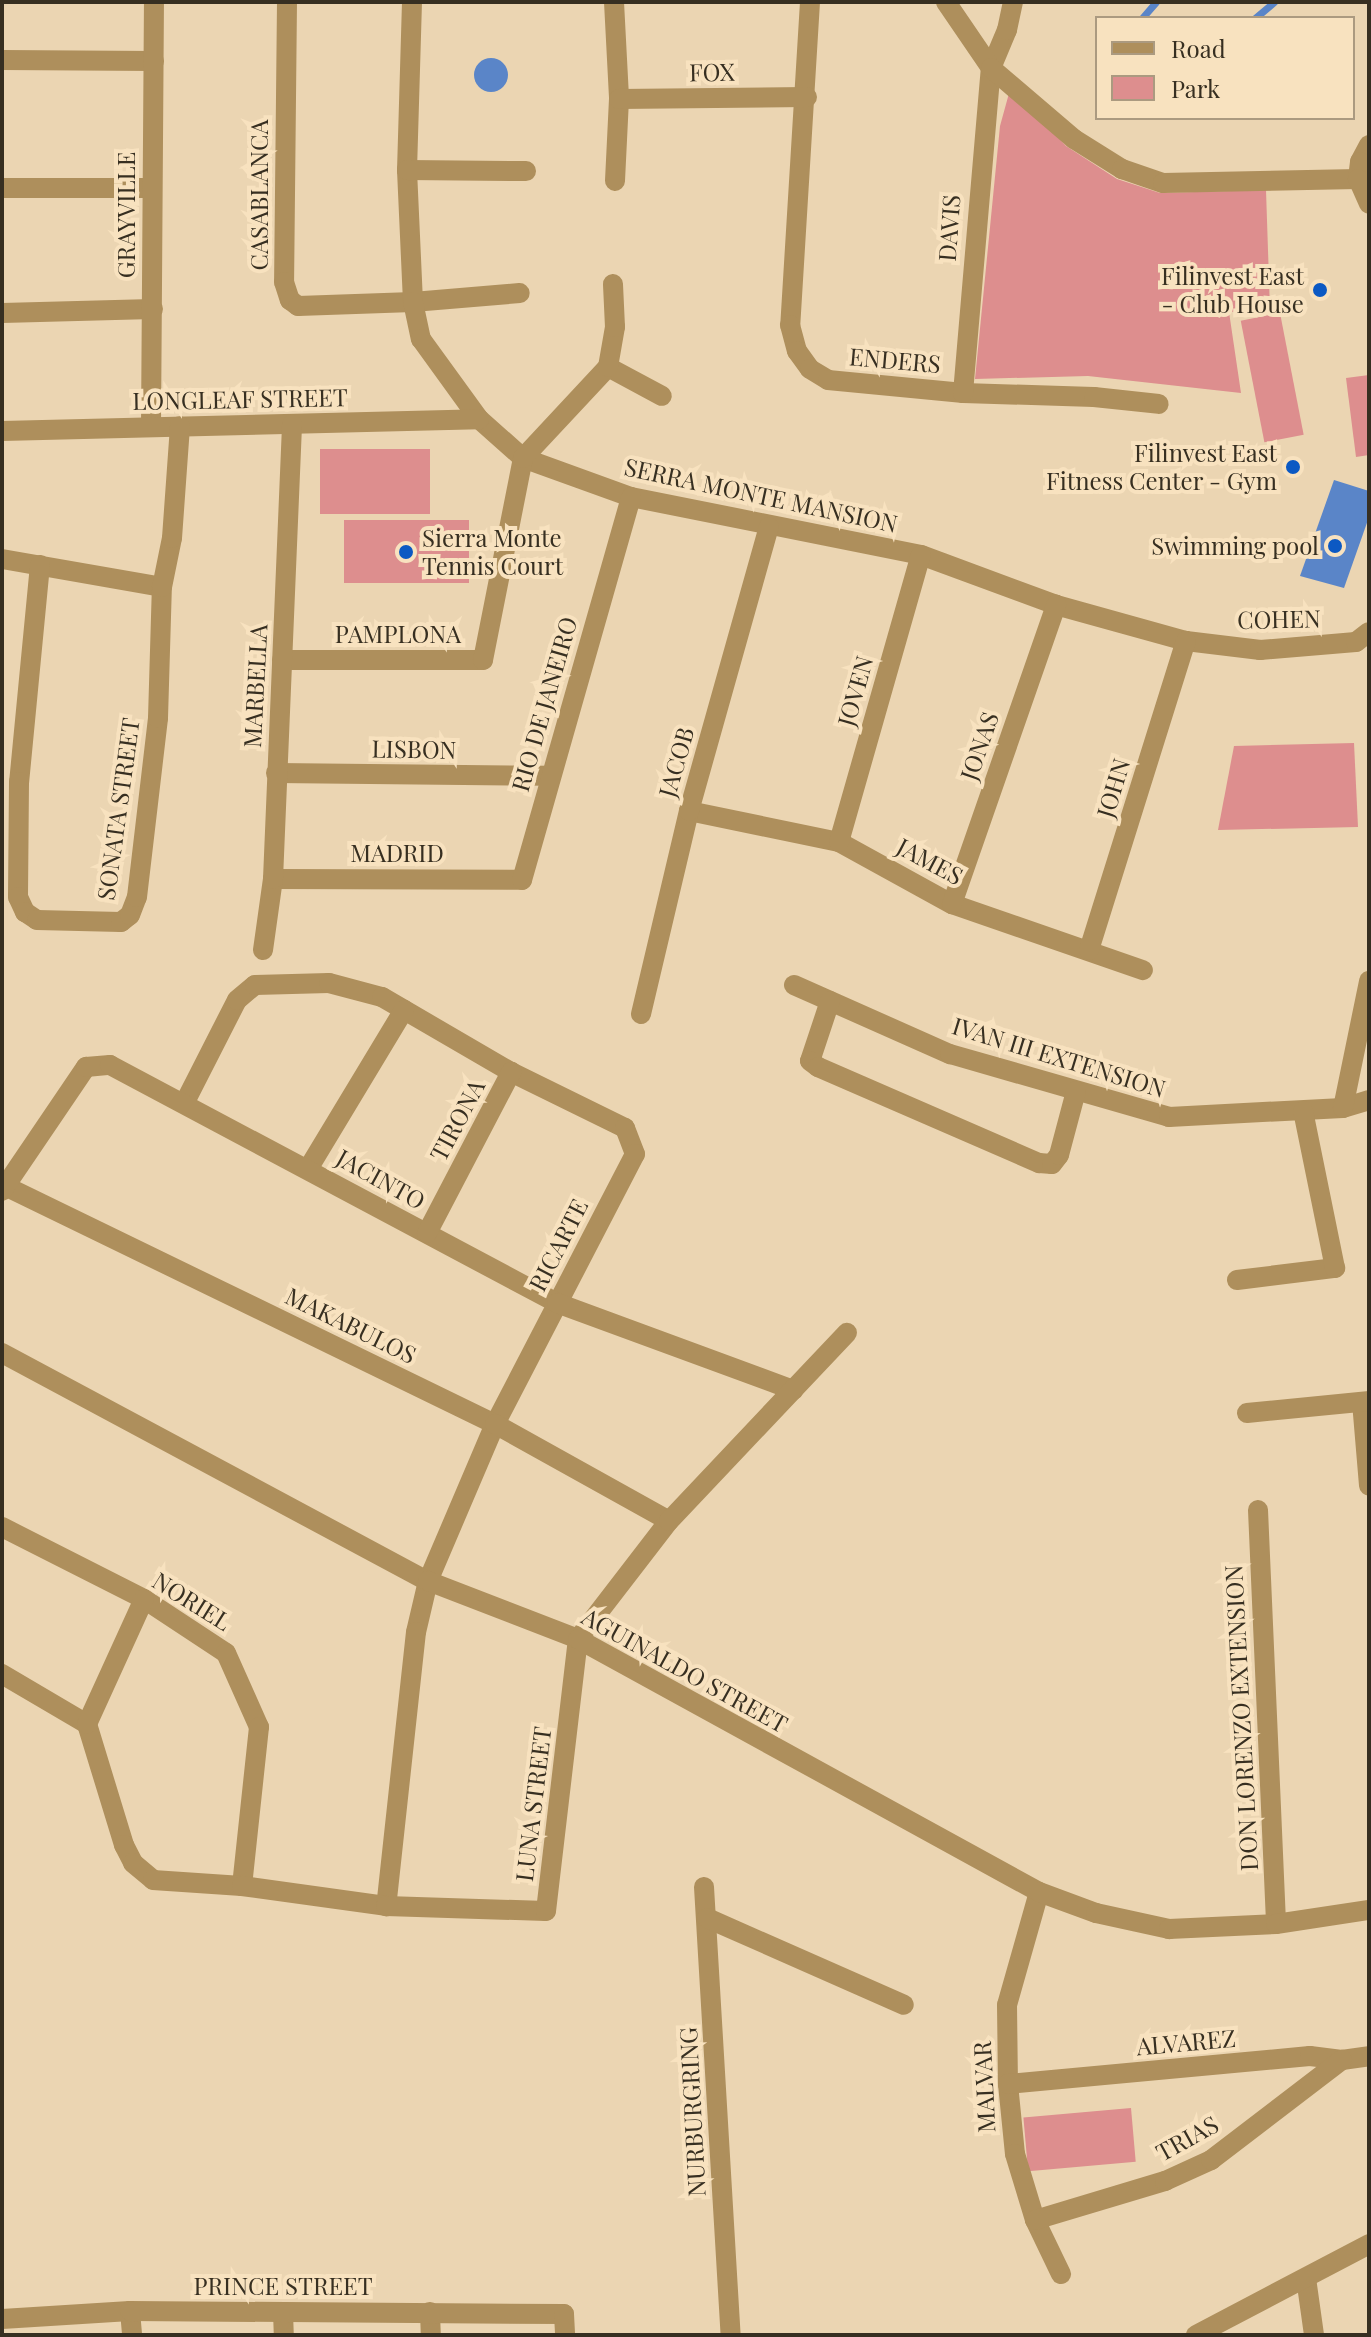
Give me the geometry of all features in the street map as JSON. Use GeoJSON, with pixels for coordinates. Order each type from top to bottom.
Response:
{"type":"FeatureCollection","features":[{"type":"Feature","properties":{"kind":"street","name":"GRAYVILLE"},"geometry":{"type":"LineString","coordinates":[[151,427],[154,2]]}},
{"type":"Feature","properties":{"kind":"street","name":"CASABLANCA"},"geometry":{"type":"LineString","coordinates":[[287,2],[286,291],[298,306],[413,302],[520,293]]}},
{"type":"Feature","properties":{"kind":"street","name":"SERRA MONTE MANSION"},"geometry":{"type":"LineString","coordinates":[[412,2],[407,170],[413,302],[421,339],[479,419],[523,458],[631,497],[921,555],[1056,605],[1186,641]]}},
{"type":"Feature","properties":{"kind":"street"},"geometry":{"type":"LineString","coordinates":[[614,2],[619,99],[615,181]]}},
{"type":"Feature","properties":{"kind":"street","name":"ENDERS"},"geometry":{"type":"LineString","coordinates":[[810,2],[807,97],[790,325],[797,351],[810,369],[828,380],[963,393],[1094,397],[1159,404]]}},
{"type":"Feature","properties":{"kind":"street"},"geometry":{"type":"LineString","coordinates":[[946,2],[991,68],[1074,139],[1122,169],[1163,183],[1358,179]]}},
{"type":"Feature","properties":{"kind":"street","name":"DAVIS"},"geometry":{"type":"LineString","coordinates":[[963,393],[991,68],[1007,30],[1013,2]]}},
{"type":"Feature","properties":{"kind":"street"},"geometry":{"type":"LineString","coordinates":[[2,60],[154,61]]}},
{"type":"Feature","properties":{"kind":"street","name":"FOX"},"geometry":{"type":"LineString","coordinates":[[619,99],[807,97]]}},
{"type":"Feature","properties":{"kind":"street"},"geometry":{"type":"LineString","coordinates":[[1369,145],[1360,162],[1358,179],[1369,204]]}},
{"type":"Feature","properties":{"kind":"street"},"geometry":{"type":"LineString","coordinates":[[407,170],[526,171]]}},
{"type":"Feature","properties":{"kind":"street"},"geometry":{"type":"LineString","coordinates":[[2,188],[151,188]]}},
{"type":"Feature","properties":{"kind":"street"},"geometry":{"type":"LineString","coordinates":[[523,458],[608,367],[615,327],[613,284]]}},
{"type":"Feature","properties":{"kind":"street"},"geometry":{"type":"LineString","coordinates":[[2,313],[153,309]]}},
{"type":"Feature","properties":{"kind":"street"},"geometry":{"type":"LineString","coordinates":[[608,367],[662,396]]}},
{"type":"Feature","properties":{"kind":"street","name":"LONGLEAF STREET"},"geometry":{"type":"LineString","coordinates":[[2,431],[479,419]]}},
{"type":"Feature","properties":{"kind":"street","name":"MARBELLA"},"geometry":{"type":"LineString","coordinates":[[263,950],[273,879],[292,424]]}},
{"type":"Feature","properties":{"kind":"street","name":"SONATA STREET"},"geometry":{"type":"LineString","coordinates":[[40,565],[19,782],[18,897],[25,912],[37,920],[121,922],[130,915],[137,897],[158,718],[162,587],[172,538],[180,426]]}},
{"type":"Feature","properties":{"kind":"street","name":"PAMPLONA"},"geometry":{"type":"LineString","coordinates":[[282,660],[483,660],[523,458]]}},
{"type":"Feature","properties":{"kind":"street","name":"RIO DE JANEIRO"},"geometry":{"type":"LineString","coordinates":[[522,880],[631,497]]}},
{"type":"Feature","properties":{"kind":"street","name":"JACOB"},"geometry":{"type":"LineString","coordinates":[[641,1014],[689,811],[769,527]]}},
{"type":"Feature","properties":{"kind":"street","name":"JOVEN"},"geometry":{"type":"LineString","coordinates":[[839,842],[921,555]]}},
{"type":"Feature","properties":{"kind":"street"},"geometry":{"type":"LineString","coordinates":[[2,559],[162,587]]}},
{"type":"Feature","properties":{"kind":"street","name":"JONAS"},"geometry":{"type":"LineString","coordinates":[[952,904],[1056,605]]}},
{"type":"Feature","properties":{"kind":"street","name":"COHEN"},"geometry":{"type":"LineString","coordinates":[[1186,641],[1260,650],[1356,642],[1369,632]]}},
{"type":"Feature","properties":{"kind":"street","name":"JOHN"},"geometry":{"type":"LineString","coordinates":[[1089,950],[1186,641]]}},
{"type":"Feature","properties":{"kind":"street","name":"LISBON"},"geometry":{"type":"LineString","coordinates":[[276,773],[550,776]]}},
{"type":"Feature","properties":{"kind":"street","name":"JAMES"},"geometry":{"type":"LineString","coordinates":[[689,811],[839,842],[952,904],[1143,970]]}},
{"type":"Feature","properties":{"kind":"street","name":"MADRID"},"geometry":{"type":"LineString","coordinates":[[273,879],[522,880]]}},
{"type":"Feature","properties":{"kind":"street"},"geometry":{"type":"LineString","coordinates":[[1343,1108],[1369,981]]}},
{"type":"Feature","properties":{"kind":"street","name":"RICARTE"},"geometry":{"type":"LineString","coordinates":[[185,1102],[237,1000],[255,985],[329,983],[382,997],[511,1072],[625,1128],[635,1154],[495,1424],[428,1581],[416,1632],[386,1906]]}},
{"type":"Feature","properties":{"kind":"street","name":"IVAN III EXTENSION"},"geometry":{"type":"LineString","coordinates":[[794,985],[950,1054],[1169,1117],[1343,1108],[1369,1100]]}},
{"type":"Feature","properties":{"kind":"street"},"geometry":{"type":"LineString","coordinates":[[830,1001],[810,1061],[1039,1163],[1052,1164],[1059,1155],[1076,1091]]}},
{"type":"Feature","properties":{"kind":"street"},"geometry":{"type":"LineString","coordinates":[[308,1169],[404,1010]]}},
{"type":"Feature","properties":{"kind":"street","name":"JACINTO"},"geometry":{"type":"LineString","coordinates":[[4,1189],[86,1067],[110,1065],[185,1102],[557,1303],[794,1390]]}},
{"type":"Feature","properties":{"kind":"street","name":"TIRONA"},"geometry":{"type":"LineString","coordinates":[[427,1233],[511,1072]]}},
{"type":"Feature","properties":{"kind":"street"},"geometry":{"type":"LineString","coordinates":[[1237,1280],[1335,1268],[1303,1111]]}},
{"type":"Feature","properties":{"kind":"street","name":"MAKABULOS"},"geometry":{"type":"LineString","coordinates":[[4,1189],[495,1424],[669,1521]]}},
{"type":"Feature","properties":{"kind":"street"},"geometry":{"type":"LineString","coordinates":[[578,1639],[669,1521],[847,1333]]}},
{"type":"Feature","properties":{"kind":"street","name":"AGUINALDO STREET"},"geometry":{"type":"LineString","coordinates":[[2,1353],[428,1581],[578,1639],[1039,1892],[1096,1913],[1169,1929],[1276,1924],[1369,1910]]}},
{"type":"Feature","properties":{"kind":"street"},"geometry":{"type":"LineString","coordinates":[[1247,1413],[1365,1402],[1369,1486]]}},
{"type":"Feature","properties":{"kind":"street","name":"DON LORENZO EXTENSION"},"geometry":{"type":"LineString","coordinates":[[1258,1510],[1276,1924]]}},
{"type":"Feature","properties":{"kind":"street","name":"NORIEL"},"geometry":{"type":"LineString","coordinates":[[2,1527],[144,1599],[226,1653],[259,1727],[242,1886]]}},
{"type":"Feature","properties":{"kind":"street"},"geometry":{"type":"LineString","coordinates":[[2,1674],[87,1724],[144,1599]]}},
{"type":"Feature","properties":{"kind":"street","name":"LUNA STREET"},"geometry":{"type":"LineString","coordinates":[[87,1724],[124,1845],[133,1863],[153,1880],[242,1886],[386,1906],[546,1911],[578,1639]]}},
{"type":"Feature","properties":{"kind":"street","name":"NURBURGRING"},"geometry":{"type":"LineString","coordinates":[[704,1887],[731,2335]]}},
{"type":"Feature","properties":{"kind":"street","name":"MALVAR"},"geometry":{"type":"LineString","coordinates":[[1039,1892],[1007,2005],[1008,2084],[1015,2154],[1035,2220],[1061,2274]]}},
{"type":"Feature","properties":{"kind":"street"},"geometry":{"type":"LineString","coordinates":[[707,1918],[904,2005]]}},
{"type":"Feature","properties":{"kind":"street","name":"ALVAREZ"},"geometry":{"type":"LineString","coordinates":[[1008,2084],[1310,2056],[1342,2060],[1369,2056]]}},
{"type":"Feature","properties":{"kind":"street","name":"TRIAS"},"geometry":{"type":"LineString","coordinates":[[1035,2220],[1165,2181],[1211,2160],[1342,2060]]}},
{"type":"Feature","properties":{"kind":"street"},"geometry":{"type":"LineString","coordinates":[[1196,2335],[1369,2244]]}},
{"type":"Feature","properties":{"kind":"street"},"geometry":{"type":"LineString","coordinates":[[1306,2278],[1314,2335]]}},
{"type":"Feature","properties":{"kind":"street"},"geometry":{"type":"LineString","coordinates":[[130,2311],[132,2335]]}},
{"type":"Feature","properties":{"kind":"street","name":"PRINCE STREET"},"geometry":{"type":"LineString","coordinates":[[2,2319],[130,2311],[430,2312],[564,2325]]}},
{"type":"Feature","properties":{"kind":"street"},"geometry":{"type":"LineString","coordinates":[[283,2312],[284,2335]]}},
{"type":"Feature","properties":{"kind":"street"},"geometry":{"type":"LineString","coordinates":[[430,2312],[431,2335]]}},
{"type":"Feature","properties":{"kind":"green space"},"geometry":{"type":"Polygon","coordinates":[[[1011,86],[1066,146],[1117,179],[1160,193],[1266,190],[1270,310],[1229,312],[1241,393],[1088,376],[975,379],[1000,126],[1011,86]]]}},
{"type":"Feature","properties":{"kind":"green space"},"geometry":{"type":"Polygon","coordinates":[[[1280,313],[1304,435],[1264,442],[1241,321],[1280,313]]]}},
{"type":"Feature","properties":{"kind":"green space"},"geometry":{"type":"Polygon","coordinates":[[[1369,375],[1369,455],[1356,457],[1346,378],[1369,375]]]}},
{"type":"Feature","properties":{"kind":"green space"},"geometry":{"type":"Polygon","coordinates":[[[320,449],[430,449],[430,514],[320,514],[320,449]]]}},
{"type":"Feature","properties":{"kind":"green space","name":"Sierra Monte Tennis Court"},"geometry":{"type":"Polygon","coordinates":[[[344,520],[469,520],[469,583],[344,583],[344,520]]]}},
{"type":"Feature","properties":{"kind":"green space"},"geometry":{"type":"Polygon","coordinates":[[[1354,743],[1358,827],[1218,830],[1234,746],[1354,743]]]}},
{"type":"Feature","properties":{"kind":"green space"},"geometry":{"type":"Polygon","coordinates":[[[1131,2108],[1136,2162],[1028,2171],[1023,2117],[1131,2108]]]}},
{"type":"Feature","properties":{"kind":"water"},"geometry":{"type":"Polygon","coordinates":[[[491,58],[503,63],[508,75],[503,87],[491,92],[479,87],[474,75],[479,63],[491,58]]]}},
{"type":"Feature","properties":{"kind":"water","name":"Swimming pool"},"geometry":{"type":"Polygon","coordinates":[[[1334,480],[1369,491],[1369,517],[1344,588],[1300,576],[1334,480]]]}},
{"type":"Feature","properties":{"kind":"waterway"},"geometry":{"type":"LineString","coordinates":[[1144,16],[1156,2]]}},
{"type":"Feature","properties":{"kind":"waterway"},"geometry":{"type":"LineString","coordinates":[[1257,16],[1274,2]]}},
{"type":"Feature","properties":{"kind":"place","name":"Filinvest East - Club House"},"geometry":{"type":"Point","coordinates":[1320,290]}},
{"type":"Feature","properties":{"kind":"place","name":"Filinvest East Fitness Center - Gym"},"geometry":{"type":"Point","coordinates":[1293,467]}},
{"type":"Feature","properties":{"kind":"place","name":"Swimming pool"},"geometry":{"type":"Point","coordinates":[1335,546]}},
{"type":"Feature","properties":{"kind":"place","name":"Sierra Monte Tennis Court"},"geometry":{"type":"Point","coordinates":[406,552]}}]}
